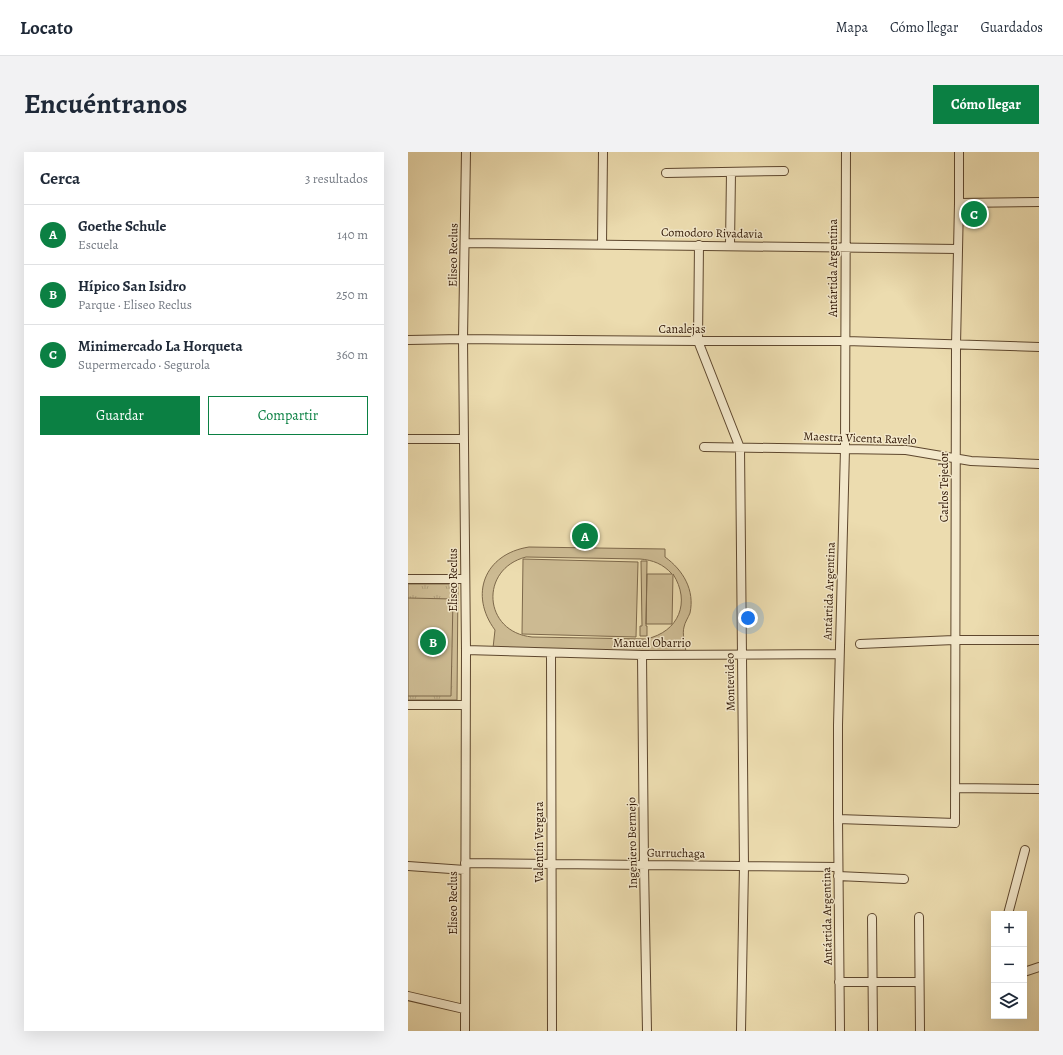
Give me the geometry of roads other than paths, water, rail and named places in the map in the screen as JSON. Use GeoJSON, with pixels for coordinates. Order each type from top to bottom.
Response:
{"type":"FeatureCollection","features":[{"type":"Feature","properties":{"kind":"street","name":"Eliseo Reclus"},"geometry":{"type":"LineString","coordinates":[[465,1031],[466,650],[463,339],[466,243],[466,152]]}},
{"type":"Feature","properties":{"kind":"street"},"geometry":{"type":"LineString","coordinates":[[602,244],[603,152]]}},
{"type":"Feature","properties":{"kind":"street","name":"Antártida Argentina"},"geometry":{"type":"LineString","coordinates":[[840,1031],[838,871],[839,654],[845,450],[846,152]]}},
{"type":"Feature","properties":{"kind":"street","name":"Carlos Tejedor"},"geometry":{"type":"LineString","coordinates":[[838,819],[955,823],[954,640],[956,345],[960,203],[959,152]]}},
{"type":"Feature","properties":{"kind":"street"},"geometry":{"type":"LineString","coordinates":[[666,173],[784,171]]}},
{"type":"Feature","properties":{"kind":"street"},"geometry":{"type":"LineString","coordinates":[[730,245],[731,172]]}},
{"type":"Feature","properties":{"kind":"street"},"geometry":{"type":"LineString","coordinates":[[960,203],[1039,202]]}},
{"type":"Feature","properties":{"kind":"street","name":"Comodoro Rivadavia"},"geometry":{"type":"LineString","coordinates":[[466,243],[730,245],[958,249]]}},
{"type":"Feature","properties":{"kind":"street"},"geometry":{"type":"LineString","coordinates":[[698,341],[699,245]]}},
{"type":"Feature","properties":{"kind":"street","name":"Canalejas"},"geometry":{"type":"LineString","coordinates":[[408,340],[846,341],[956,345]]}},
{"type":"Feature","properties":{"kind":"street","name":"Montevideo"},"geometry":{"type":"LineString","coordinates":[[698,341],[740,448],[744,866],[742,1031]]}},
{"type":"Feature","properties":{"kind":"street"},"geometry":{"type":"LineString","coordinates":[[956,345],[1039,346]]}},
{"type":"Feature","properties":{"kind":"street"},"geometry":{"type":"LineString","coordinates":[[408,439],[464,439]]}},
{"type":"Feature","properties":{"kind":"street","name":"Maestra Vicenta Ravelo"},"geometry":{"type":"LineString","coordinates":[[704,447],[906,450],[981,461],[1039,464]]}},
{"type":"Feature","properties":{"kind":"street"},"geometry":{"type":"LineString","coordinates":[[408,579],[465,579]]}},
{"type":"Feature","properties":{"kind":"street"},"geometry":{"type":"LineString","coordinates":[[860,644],[954,640],[1039,640]]}},
{"type":"Feature","properties":{"kind":"street","name":"Manuel Obarrio"},"geometry":{"type":"LineString","coordinates":[[466,650],[642,655],[839,654]]}},
{"type":"Feature","properties":{"kind":"street","name":"Valentín Vergara"},"geometry":{"type":"LineString","coordinates":[[551,653],[552,1031]]}},
{"type":"Feature","properties":{"kind":"street","name":"Ingeniero Bermejo"},"geometry":{"type":"LineString","coordinates":[[642,655],[647,1031]]}},
{"type":"Feature","properties":{"kind":"street"},"geometry":{"type":"LineString","coordinates":[[408,705],[465,705]]}},
{"type":"Feature","properties":{"kind":"street"},"geometry":{"type":"LineString","coordinates":[[956,788],[1039,789]]}},
{"type":"Feature","properties":{"kind":"street"},"geometry":{"type":"LineString","coordinates":[[1009,911],[1025,850]]}},
{"type":"Feature","properties":{"kind":"street","name":"Gurruchaga"},"geometry":{"type":"LineString","coordinates":[[408,866],[551,864],[744,866],[838,871],[904,879]]}},
{"type":"Feature","properties":{"kind":"street"},"geometry":{"type":"LineString","coordinates":[[872,918],[873,1031]]}},
{"type":"Feature","properties":{"kind":"street"},"geometry":{"type":"LineString","coordinates":[[919,918],[920,1031]]}},
{"type":"Feature","properties":{"kind":"street"},"geometry":{"type":"LineString","coordinates":[[1027,971],[1039,967]]}},
{"type":"Feature","properties":{"kind":"street"},"geometry":{"type":"LineString","coordinates":[[839,982],[920,982]]}},
{"type":"Feature","properties":{"kind":"street"},"geometry":{"type":"LineString","coordinates":[[408,996],[464,1009]]}},
{"type":"Feature","properties":{"kind":"place","name":"Minimercado La Horqueta"},"geometry":{"type":"Point","coordinates":[974,214]}},
{"type":"Feature","properties":{"kind":"place","name":"Goethe Schule"},"geometry":{"type":"Point","coordinates":[585,536]}},
{"type":"Feature","properties":{"kind":"place","name":"Hípico San Isidro"},"geometry":{"type":"Point","coordinates":[433,642]}}]}
